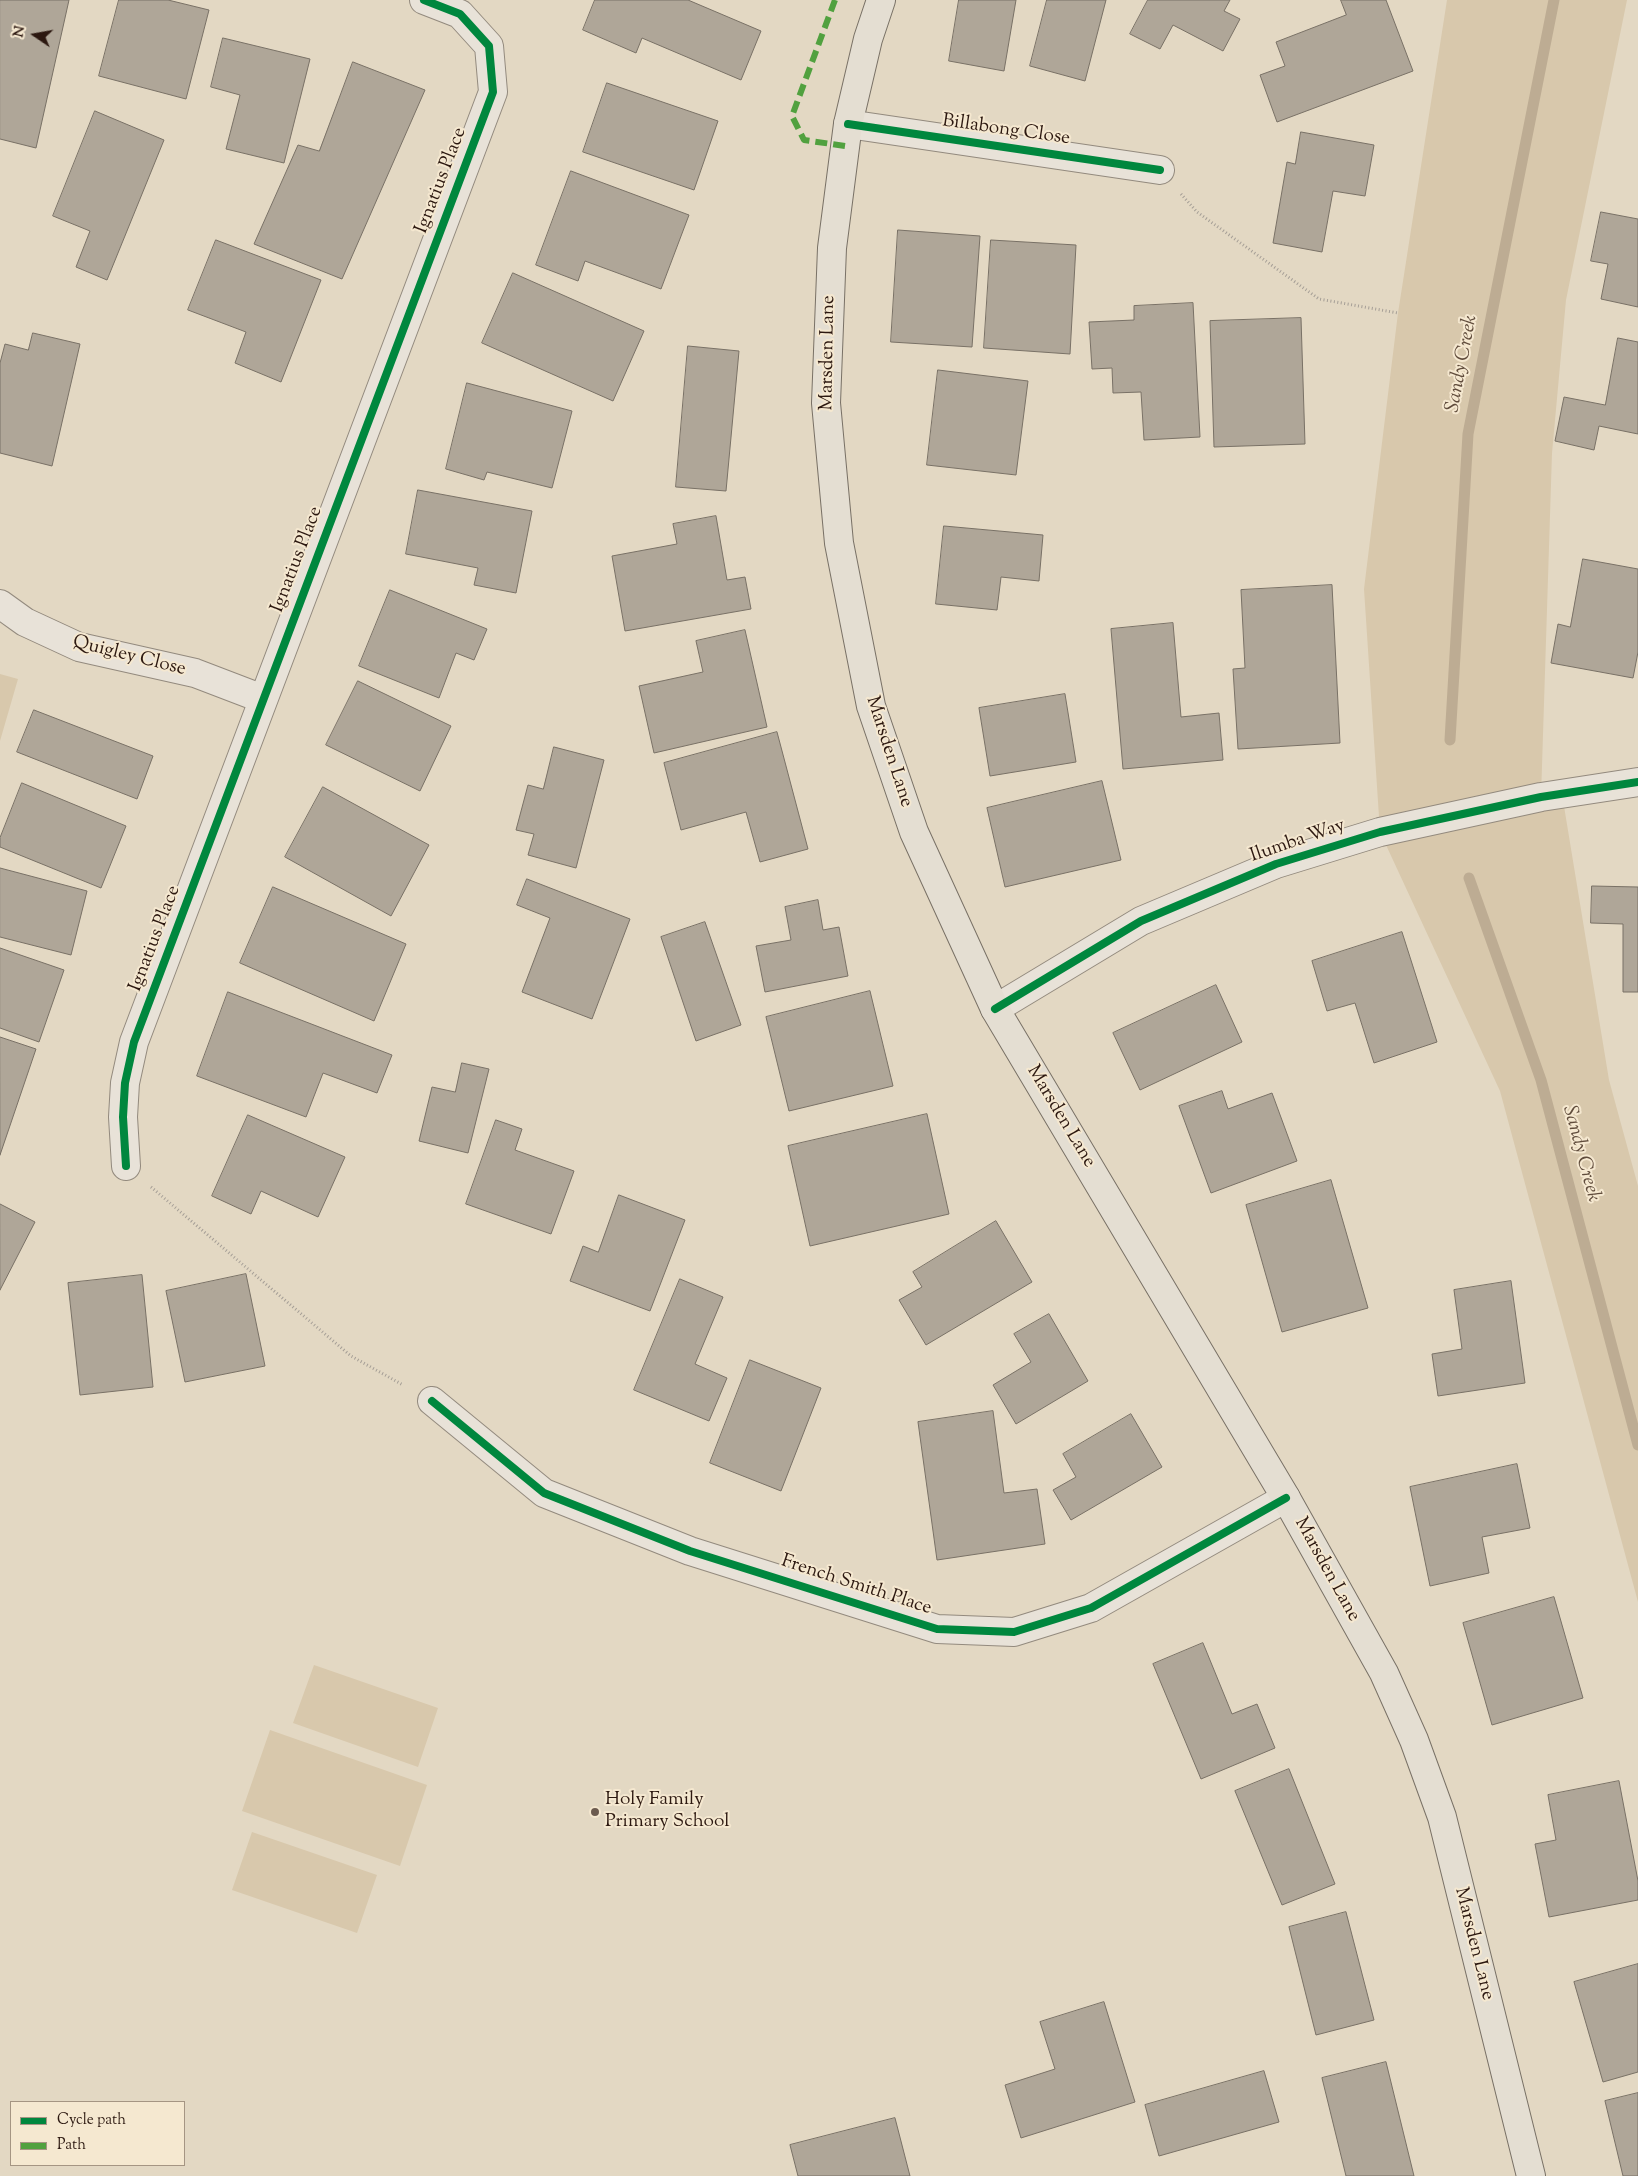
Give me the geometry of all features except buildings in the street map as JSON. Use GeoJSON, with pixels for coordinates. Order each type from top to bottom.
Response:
{"type":"FeatureCollection","features":[{"type":"Feature","properties":{"kind":"main road","name":"Marsden Lane"},"geometry":{"type":"LineString","coordinates":[[881,0],[868,39],[848,124],[832,248],[826,403],[839,543],[871,706],[914,832],[995,1008],[1286,1498],[1384,1673],[1414,1740],[1442,1816],[1531,2176]]}},
{"type":"Feature","properties":{"kind":"street","name":"Ignatius Place"},"geometry":{"type":"LineString","coordinates":[[126,1166],[122,1117],[125,1083],[134,1042],[493,92],[489,46],[460,14],[424,0]]}},
{"type":"Feature","properties":{"kind":"street","name":"Billabong Close"},"geometry":{"type":"LineString","coordinates":[[848,124],[1160,170]]}},
{"type":"Feature","properties":{"kind":"street","name":"Quigley Close"},"geometry":{"type":"LineString","coordinates":[[0,604],[25,622],[79,647],[195,674],[263,699]]}},
{"type":"Feature","properties":{"kind":"street","name":"Ilumba Way"},"geometry":{"type":"LineString","coordinates":[[995,1008],[1141,921],[1276,864],[1380,832],[1541,797],[1638,782]]}},
{"type":"Feature","properties":{"kind":"street","name":"French Smith Place"},"geometry":{"type":"LineString","coordinates":[[432,1401],[544,1493],[690,1551],[937,1629],[1014,1632],[1091,1608],[1286,1498]]}},
{"type":"Feature","properties":{"kind":"path"},"geometry":{"type":"LineString","coordinates":[[1160,170],[1196,212],[1319,299],[1398,313]]}},
{"type":"Feature","properties":{"kind":"path"},"geometry":{"type":"LineString","coordinates":[[126,1166],[351,1356],[432,1401]]}},
{"type":"Feature","properties":{"kind":"shaded area"},"geometry":{"type":"Polygon","coordinates":[[[1447,0],[1627,0],[1566,300],[1552,453],[1541,797],[1562,794],[1609,1080],[1638,1186],[1638,1602],[1500,1091],[1380,832],[1364,589],[1398,313],[1447,0]]]}},
{"type":"Feature","properties":{"kind":"shaded area"},"geometry":{"type":"Polygon","coordinates":[[[0,674],[18,679],[0,741],[0,674]]]}},
{"type":"Feature","properties":{"kind":"shaded area"},"geometry":{"type":"Polygon","coordinates":[[[314,1665],[438,1708],[418,1767],[293,1723],[314,1665]]]}},
{"type":"Feature","properties":{"kind":"shaded area"},"geometry":{"type":"Polygon","coordinates":[[[270,1730],[427,1785],[400,1866],[242,1811],[270,1730]]]}},
{"type":"Feature","properties":{"kind":"shaded area"},"geometry":{"type":"Polygon","coordinates":[[[252,1832],[377,1875],[357,1933],[232,1890],[252,1832]]]}},
{"type":"Feature","properties":{"kind":"waterway","name":"Sandy Creek"},"geometry":{"type":"LineString","coordinates":[[1450,740],[1468,434],[1554,0]]}},
{"type":"Feature","properties":{"kind":"waterway","name":"Sandy Creek"},"geometry":{"type":"LineString","coordinates":[[1469,878],[1541,1080],[1638,1445]]}},
{"type":"Feature","properties":{"kind":"marked path"},"geometry":{"type":"LineString","coordinates":[[835,0],[792,116],[804,140],[845,146]]}},
{"type":"Feature","properties":{"kind":"cycle path"},"geometry":{"type":"LineString","coordinates":[[126,1166],[123,1117],[125,1083],[134,1042],[493,92],[489,46],[460,14],[424,0]]}},
{"type":"Feature","properties":{"kind":"cycle path"},"geometry":{"type":"LineString","coordinates":[[848,124],[1160,170]]}},
{"type":"Feature","properties":{"kind":"cycle path"},"geometry":{"type":"LineString","coordinates":[[995,1009],[1141,921],[1276,864],[1380,832],[1541,797],[1638,782]]}},
{"type":"Feature","properties":{"kind":"cycle path"},"geometry":{"type":"LineString","coordinates":[[432,1401],[544,1493],[690,1551],[937,1629],[1014,1632],[1091,1608],[1286,1498]]}},
{"type":"Feature","properties":{"kind":"place","name":"Holy Family Primary School"},"geometry":{"type":"Point","coordinates":[595,1812]}}]}
